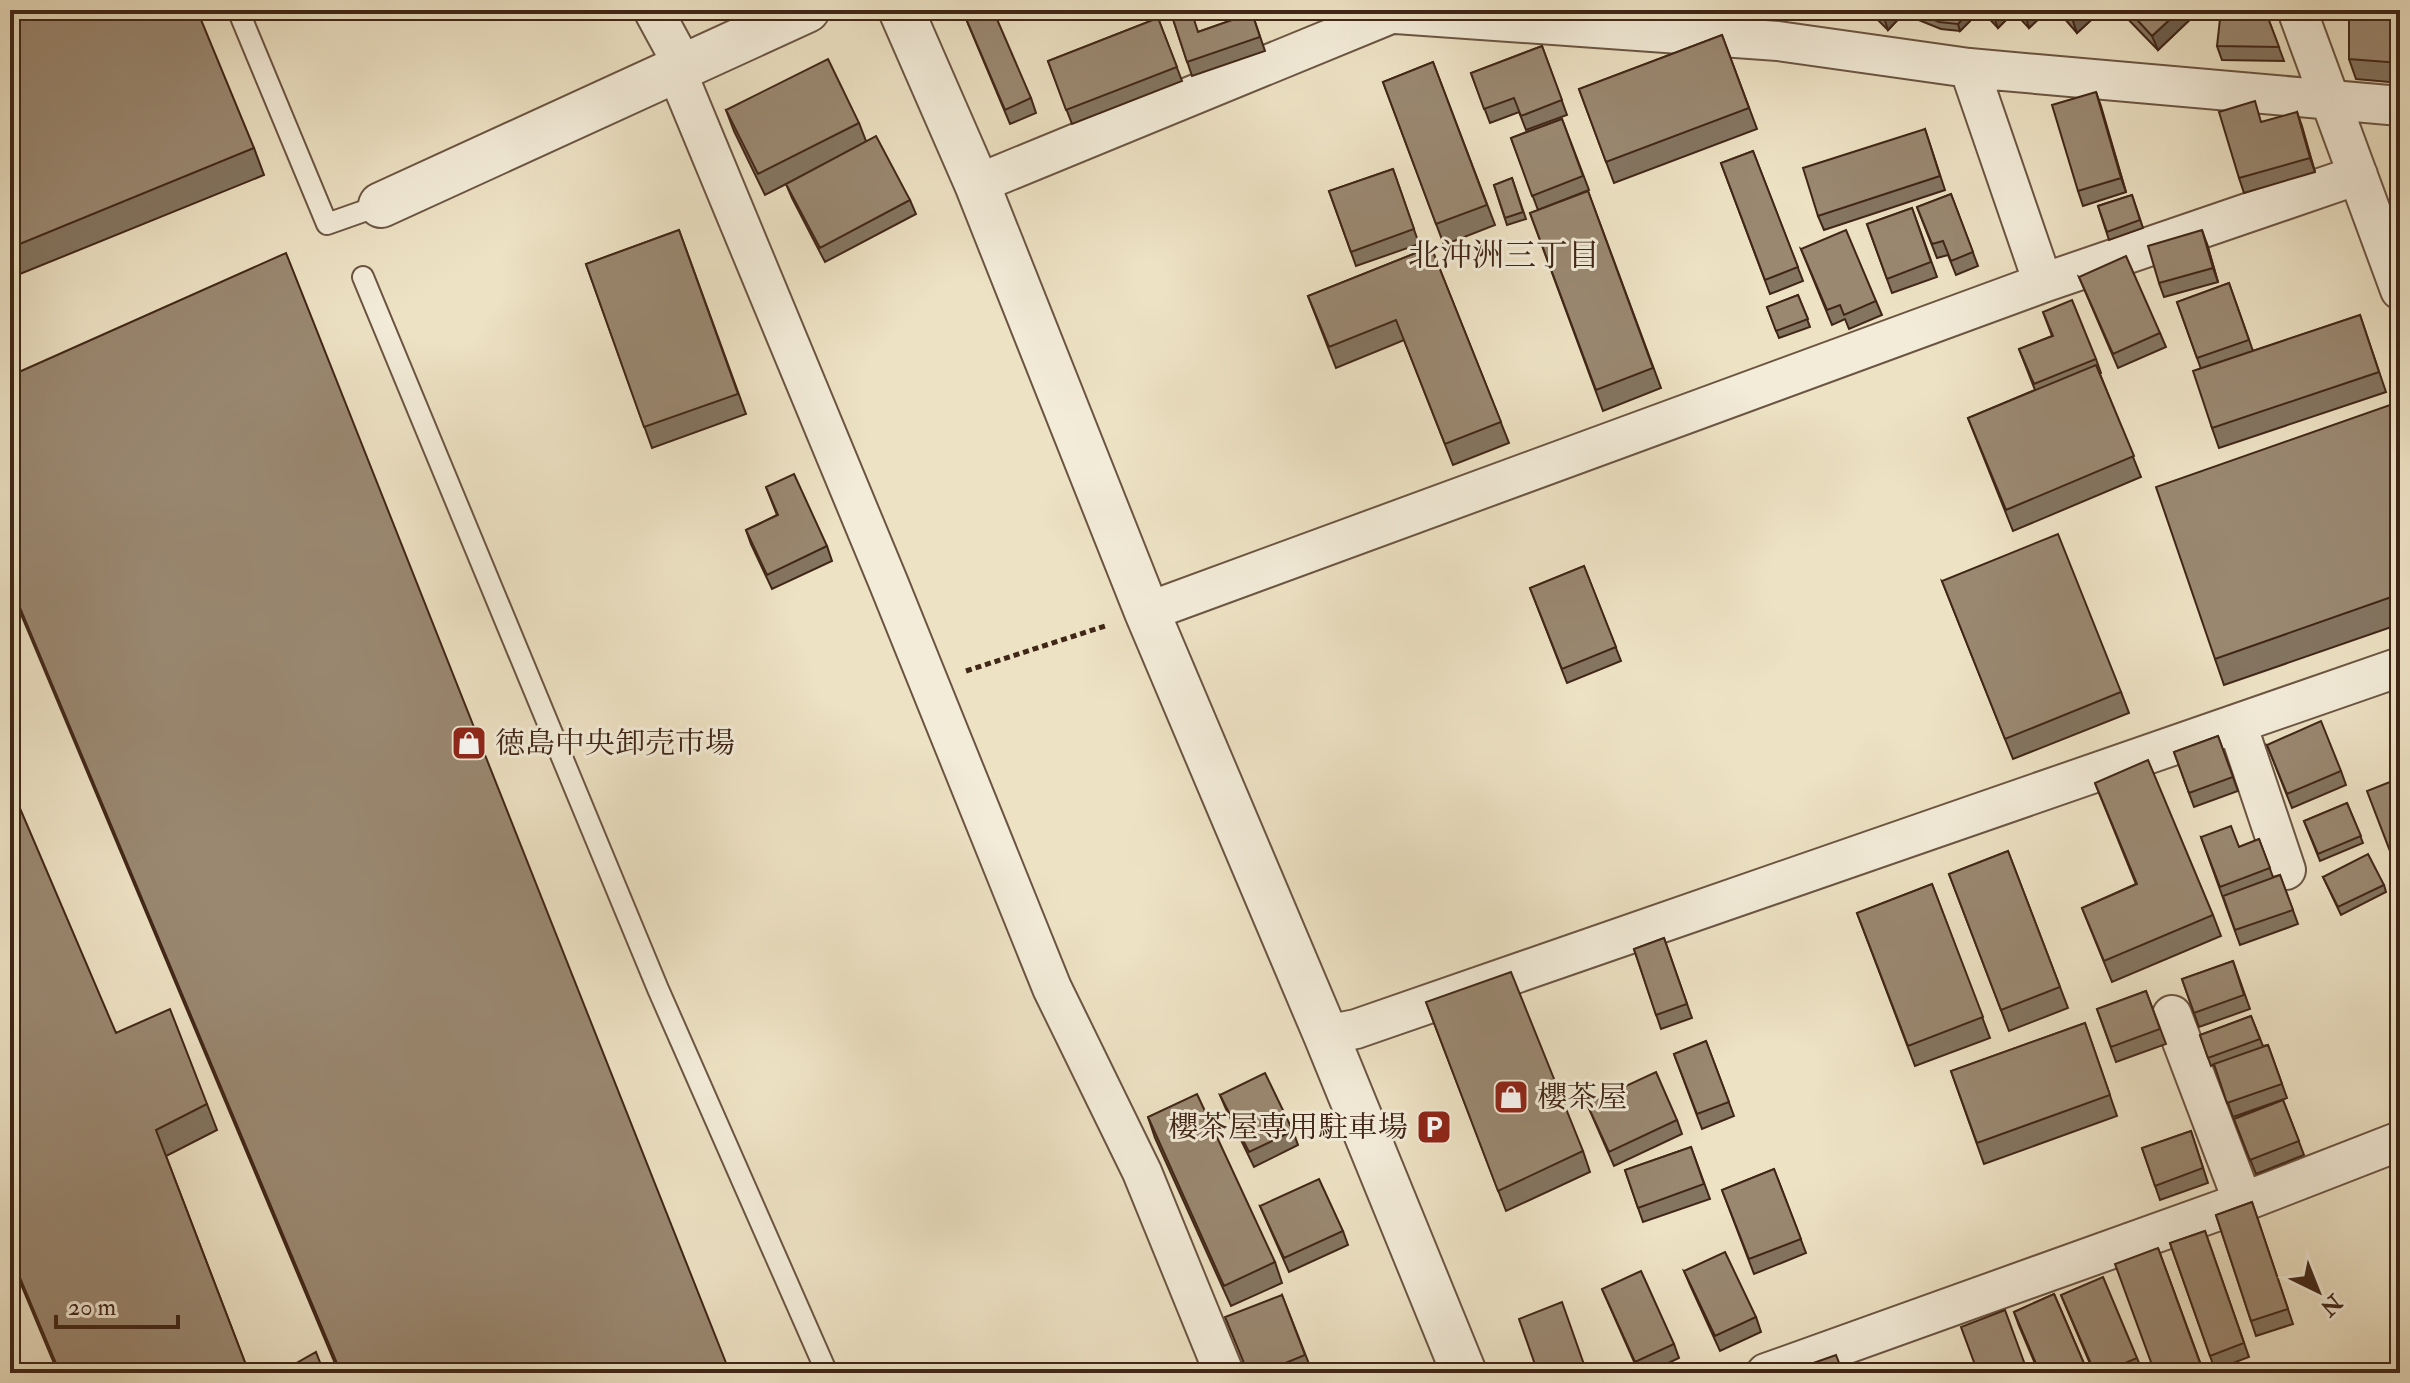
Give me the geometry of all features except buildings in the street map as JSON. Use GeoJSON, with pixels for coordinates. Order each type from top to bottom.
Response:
{"type":"FeatureCollection","features":[{"type":"Feature","properties":{"kind":"street"},"geometry":{"type":"LineString","coordinates":[[653,10],[680,69],[1052,988],[1142,1172],[1224,1373]]}},
{"type":"Feature","properties":{"kind":"street"},"geometry":{"type":"LineString","coordinates":[[381,205],[807,10]]}},
{"type":"Feature","properties":{"kind":"street"},"geometry":{"type":"LineString","coordinates":[[901,10],[977,184],[1147,612],[1326,1035],[1464,1373]]}},
{"type":"Feature","properties":{"kind":"street"},"geometry":{"type":"LineString","coordinates":[[1339,10],[1778,41],[1969,68],[2400,106]]}},
{"type":"Feature","properties":{"kind":"street"},"geometry":{"type":"LineString","coordinates":[[1750,10],[1778,41]]}},
{"type":"Feature","properties":{"kind":"street"},"geometry":{"type":"LineString","coordinates":[[2297,10],[2400,290]]}},
{"type":"Feature","properties":{"kind":"street"},"geometry":{"type":"LineString","coordinates":[[977,184],[1388,15]]}},
{"type":"Feature","properties":{"kind":"street"},"geometry":{"type":"LineString","coordinates":[[1969,68],[2043,283]]}},
{"type":"Feature","properties":{"kind":"street"},"geometry":{"type":"LineString","coordinates":[[1147,612],[2043,283],[2358,175]]}},
{"type":"Feature","properties":{"kind":"street"},"geometry":{"type":"LineString","coordinates":[[1326,1035],[1356,1029],[2400,667]]}},
{"type":"Feature","properties":{"kind":"street"},"geometry":{"type":"LineString","coordinates":[[2237,724],[2286,870]]}},
{"type":"Feature","properties":{"kind":"street"},"geometry":{"type":"LineString","coordinates":[[2172,1015],[2243,1202]]}},
{"type":"Feature","properties":{"kind":"street"},"geometry":{"type":"LineString","coordinates":[[1766,1373],[2243,1202],[2400,1141]]}},
{"type":"Feature","properties":{"kind":"lane"},"geometry":{"type":"LineString","coordinates":[[238,10],[327,224],[381,205]]}},
{"type":"Feature","properties":{"kind":"lane"},"geometry":{"type":"LineString","coordinates":[[363,277],[658,989],[827,1373]]}},
{"type":"Feature","properties":{"kind":"path"},"geometry":{"type":"LineString","coordinates":[[927,684],[1147,612]]}},
{"type":"Feature","properties":{"kind":"place","name":"徳島中央卸売市場"},"geometry":{"type":"Point","coordinates":[469,743]}},
{"type":"Feature","properties":{"kind":"place","name":"櫻茶屋"},"geometry":{"type":"Point","coordinates":[1511,1097]}},
{"type":"Feature","properties":{"kind":"place","name":"櫻茶屋専用駐車場"},"geometry":{"type":"Point","coordinates":[1434,1127]}},
{"type":"Feature","properties":{"kind":"district","name":"北沖洲三丁目"},"geometry":{"type":"Point","coordinates":[1504,256]}}]}
